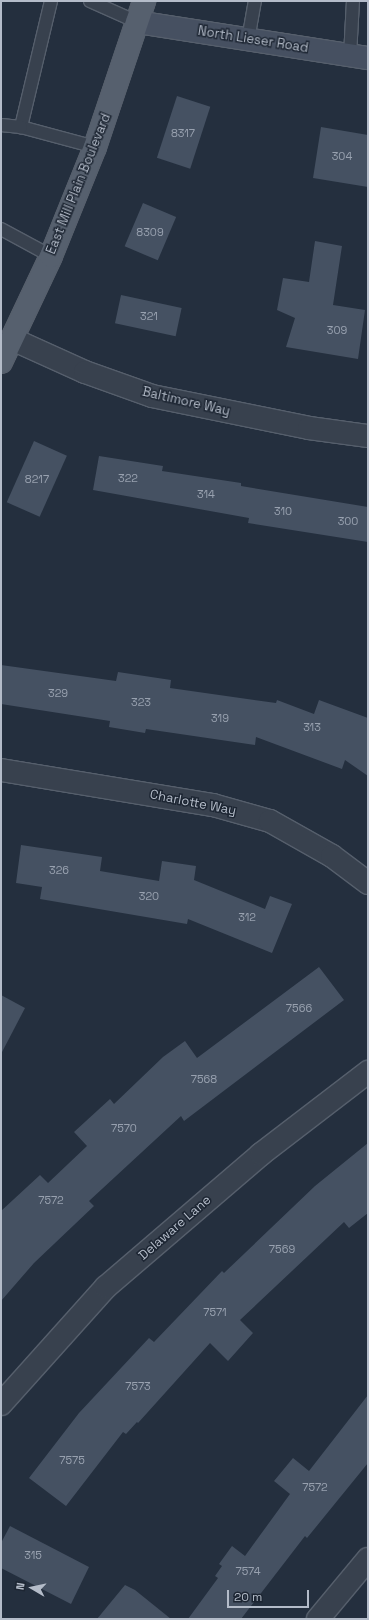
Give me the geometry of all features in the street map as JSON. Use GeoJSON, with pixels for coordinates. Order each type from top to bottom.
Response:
{"type":"FeatureCollection","features":[{"type":"Feature","properties":{"kind":"main road","name":"East Mill Plain Boulevard"},"geometry":{"type":"LineString","coordinates":[[1,362],[6,336],[51,256],[95,147],[144,1]]}},
{"type":"Feature","properties":{"kind":"main road","name":"North Lieser Road"},"geometry":{"type":"LineString","coordinates":[[137,22],[359,57]]}},
{"type":"Feature","properties":{"kind":"street","name":"Baltimore Way"},"geometry":{"type":"LineString","coordinates":[[6,336],[85,372],[152,396],[309,428],[368,436]]}},
{"type":"Feature","properties":{"kind":"street","name":"Charlotte Way"},"geometry":{"type":"LineString","coordinates":[[1,770],[213,805],[270,821],[332,856],[368,883]]}},
{"type":"Feature","properties":{"kind":"street","name":"Delaware Lane"},"geometry":{"type":"LineString","coordinates":[[1,1404],[106,1287],[262,1154],[368,1072]]}},
{"type":"Feature","properties":{"kind":"street"},"geometry":{"type":"LineString","coordinates":[[318,1619],[368,1559]]}},
{"type":"Feature","properties":{"kind":"lane"},"geometry":{"type":"LineString","coordinates":[[21,127],[51,1]]}},
{"type":"Feature","properties":{"kind":"lane"},"geometry":{"type":"LineString","coordinates":[[90,1],[137,22]]}},
{"type":"Feature","properties":{"kind":"lane"},"geometry":{"type":"LineString","coordinates":[[248,40],[255,1]]}},
{"type":"Feature","properties":{"kind":"lane"},"geometry":{"type":"LineString","coordinates":[[353,1],[359,57]]}},
{"type":"Feature","properties":{"kind":"lane"},"geometry":{"type":"LineString","coordinates":[[1,125],[21,127],[95,147]]}},
{"type":"Feature","properties":{"kind":"lane"},"geometry":{"type":"LineString","coordinates":[[1,229],[51,256]]}},
{"type":"Feature","properties":{"kind":"building"},"geometry":{"type":"Polygon","coordinates":[[[177,96],[210,107],[190,169],[157,158],[177,96]]]}},
{"type":"Feature","properties":{"kind":"building"},"geometry":{"type":"Polygon","coordinates":[[[321,127],[368,135],[368,187],[313,178],[321,127]]]}},
{"type":"Feature","properties":{"kind":"building"},"geometry":{"type":"Polygon","coordinates":[[[143,203],[176,217],[158,260],[125,246],[143,203]]]}},
{"type":"Feature","properties":{"kind":"building"},"geometry":{"type":"Polygon","coordinates":[[[315,241],[342,246],[333,305],[365,310],[358,359],[286,347],[295,318],[277,310],[283,278],[309,282],[315,241]]]}},
{"type":"Feature","properties":{"kind":"building"},"geometry":{"type":"Polygon","coordinates":[[[121,295],[182,308],[176,336],[115,323],[121,295]]]}},
{"type":"Feature","properties":{"kind":"building"},"geometry":{"type":"Polygon","coordinates":[[[34,441],[67,456],[40,517],[7,502],[34,441]]]}},
{"type":"Feature","properties":{"kind":"building"},"geometry":{"type":"Polygon","coordinates":[[[99,456],[163,466],[162,471],[241,483],[241,486],[368,507],[368,542],[248,523],[249,518],[93,490],[99,456]]]}},
{"type":"Feature","properties":{"kind":"building"},"geometry":{"type":"Polygon","coordinates":[[[1,665],[116,681],[118,672],[171,680],[170,688],[276,703],[277,700],[314,714],[319,700],[368,718],[368,776],[345,760],[342,769],[256,737],[255,745],[146,729],[145,733],[109,727],[110,721],[1,704],[1,665]]]}},
{"type":"Feature","properties":{"kind":"building"},"geometry":{"type":"Polygon","coordinates":[[[21,845],[102,857],[100,871],[159,881],[162,861],[196,866],[194,880],[265,909],[270,896],[292,904],[272,953],[188,919],[187,924],[40,899],[42,887],[16,883],[21,845]]]}},
{"type":"Feature","properties":{"kind":"building"},"geometry":{"type":"Polygon","coordinates":[[[319,967],[344,1000],[184,1121],[181,1116],[89,1201],[94,1206],[34,1263],[1,1301],[1,1211],[40,1175],[48,1183],[87,1146],[74,1132],[110,1099],[114,1104],[163,1057],[185,1041],[197,1058],[319,967]]]}},
{"type":"Feature","properties":{"kind":"building"},"geometry":{"type":"Polygon","coordinates":[[[1,995],[25,1008],[1,1054],[1,995]]]}},
{"type":"Feature","properties":{"kind":"building"},"geometry":{"type":"Polygon","coordinates":[[[368,1143],[368,1213],[349,1228],[344,1222],[240,1320],[253,1333],[228,1361],[210,1343],[138,1423],[137,1422],[126,1434],[123,1432],[66,1506],[29,1478],[79,1413],[149,1338],[154,1342],[222,1271],[224,1273],[315,1186],[368,1143]]]}},
{"type":"Feature","properties":{"kind":"building"},"geometry":{"type":"Polygon","coordinates":[[[368,1395],[368,1463],[307,1538],[305,1536],[241,1619],[188,1619],[218,1578],[215,1576],[222,1566],[219,1564],[232,1546],[245,1556],[290,1494],[274,1481],[293,1458],[309,1471],[368,1395]]]}},
{"type":"Feature","properties":{"kind":"building"},"geometry":{"type":"Polygon","coordinates":[[[10,1526],[89,1567],[71,1604],[1,1568],[1,1543],[10,1526]]]}},
{"type":"Feature","properties":{"kind":"building"},"geometry":{"type":"Polygon","coordinates":[[[125,1585],[135,1590],[171,1619],[97,1619],[125,1585]]]}}]}
